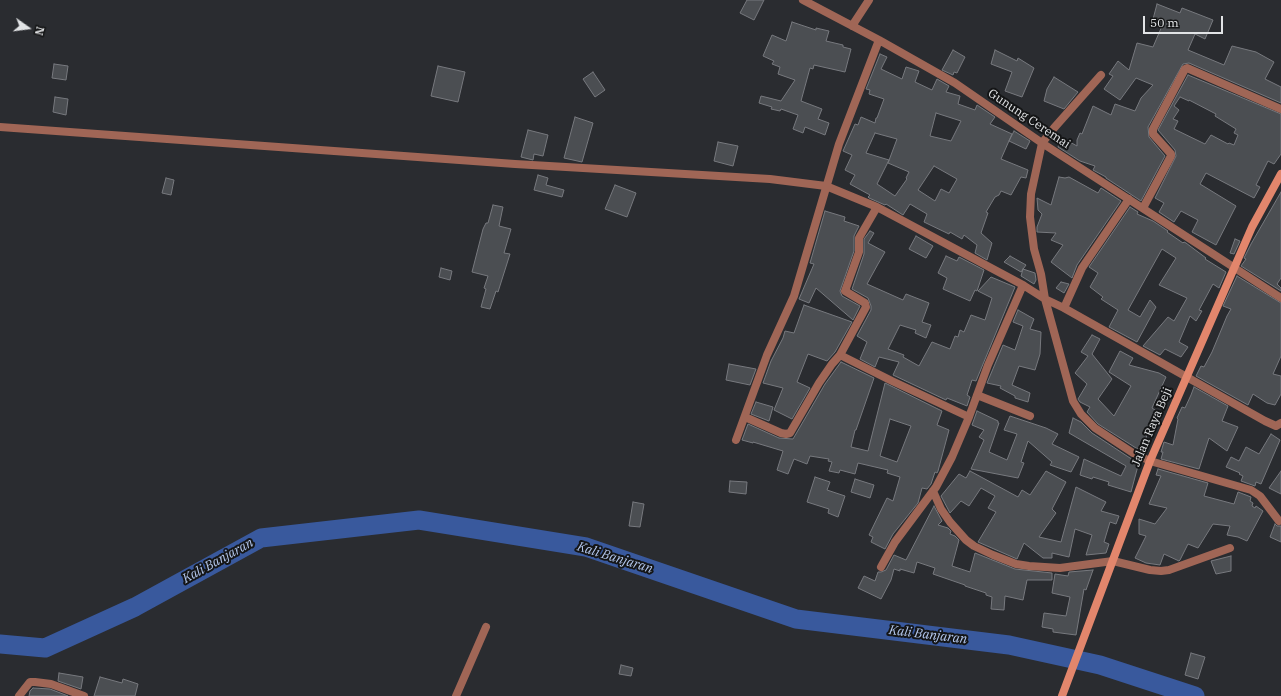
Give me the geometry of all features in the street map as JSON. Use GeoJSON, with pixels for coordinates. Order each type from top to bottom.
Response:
{"type":"FeatureCollection","features":[{"type":"Feature","properties":{"kind":"street","name":"Gunung Ceremai"},"geometry":{"type":"LineString","coordinates":[[803,0],[879,40],[955,83],[1042,143],[1281,298]]}},
{"type":"Feature","properties":{"kind":"street"},"geometry":{"type":"LineString","coordinates":[[852,26],[870,0]]}},
{"type":"Feature","properties":{"kind":"street"},"geometry":{"type":"LineString","coordinates":[[736,440],[767,355],[794,296],[839,144],[879,40]]}},
{"type":"Feature","properties":{"kind":"street"},"geometry":{"type":"LineString","coordinates":[[1143,208],[1171,156],[1153,134],[1153,129],[1185,69],[1187,68],[1281,109]]}},
{"type":"Feature","properties":{"kind":"street"},"geometry":{"type":"LineString","coordinates":[[1101,74],[1042,143],[1031,194],[1030,218],[1034,249],[1073,401],[1081,414],[1101,432],[1133,453],[1150,461],[1251,490],[1260,496],[1279,521]]}},
{"type":"Feature","properties":{"kind":"street"},"geometry":{"type":"LineString","coordinates":[[0,127],[507,163],[770,179],[826,186],[877,207],[1064,308],[1186,378],[1269,423],[1276,426],[1281,424]]}},
{"type":"Feature","properties":{"kind":"street","name":"Jalan Raya Beji"},"geometry":{"type":"LineString","coordinates":[[1062,696],[1150,461],[1252,227],[1281,174]]}},
{"type":"Feature","properties":{"kind":"street"},"geometry":{"type":"LineString","coordinates":[[1064,308],[1082,268],[1129,199]]}},
{"type":"Feature","properties":{"kind":"street"},"geometry":{"type":"LineString","coordinates":[[745,417],[781,433],[790,433],[819,384],[832,364],[840,355],[866,307],[865,303],[845,292],[845,290],[860,252],[859,238],[877,207]]}},
{"type":"Feature","properties":{"kind":"street"},"geometry":{"type":"LineString","coordinates":[[881,567],[895,542],[933,491],[952,457],[988,366],[1023,286]]}},
{"type":"Feature","properties":{"kind":"street"},"geometry":{"type":"LineString","coordinates":[[840,355],[969,417]]}},
{"type":"Feature","properties":{"kind":"street"},"geometry":{"type":"LineString","coordinates":[[977,395],[1030,416]]}},
{"type":"Feature","properties":{"kind":"street"},"geometry":{"type":"LineString","coordinates":[[933,491],[941,509],[966,540],[974,546],[1016,564],[1044,568],[1060,568],[1113,561],[1150,570],[1161,571],[1169,570],[1230,548]]}},
{"type":"Feature","properties":{"kind":"street"},"geometry":{"type":"LineString","coordinates":[[456,696],[486,627]]}},
{"type":"Feature","properties":{"kind":"street"},"geometry":{"type":"LineString","coordinates":[[19,696],[30,682],[51,684],[84,696]]}},
{"type":"Feature","properties":{"kind":"building"},"geometry":{"type":"Polygon","coordinates":[[[747,0],[764,0],[754,20],[740,13],[747,0]]]}},
{"type":"Feature","properties":{"kind":"building"},"geometry":{"type":"Polygon","coordinates":[[[1157,4],[1180,13],[1182,8],[1213,20],[1205,39],[1195,34],[1188,50],[1224,65],[1232,46],[1256,52],[1274,62],[1265,79],[1281,87],[1281,103],[1189,63],[1183,64],[1148,127],[1149,137],[1165,156],[1141,201],[1093,170],[1095,166],[1080,161],[1058,147],[1061,137],[1077,146],[1077,140],[1080,133],[1082,134],[1093,106],[1111,115],[1115,104],[1135,111],[1141,98],[1153,85],[1136,78],[1120,100],[1104,89],[1113,76],[1109,74],[1118,61],[1129,70],[1137,43],[1153,47],[1162,26],[1152,23],[1157,4]]]}},
{"type":"Feature","properties":{"kind":"building"},"geometry":{"type":"Polygon","coordinates":[[[792,22],[816,30],[816,28],[829,31],[826,41],[843,45],[843,47],[851,49],[845,72],[814,65],[813,69],[810,68],[801,101],[822,109],[818,119],[829,123],[825,135],[805,127],[803,133],[793,129],[798,115],[781,109],[780,111],[771,109],[772,107],[759,103],[761,96],[781,101],[795,80],[778,74],[780,67],[772,64],[774,61],[763,56],[772,35],[786,41],[792,22]]]}},
{"type":"Feature","properties":{"kind":"building"},"geometry":{"type":"Polygon","coordinates":[[[953,50],[965,57],[957,73],[954,72],[953,75],[942,70],[953,50]]]}},
{"type":"Feature","properties":{"kind":"building"},"geometry":{"type":"Polygon","coordinates":[[[995,50],[1017,61],[1018,58],[1034,68],[1022,97],[1005,91],[1012,72],[991,64],[995,50]]]}},
{"type":"Feature","properties":{"kind":"building"},"geometry":{"type":"Polygon","coordinates":[[[880,54],[887,57],[881,69],[902,79],[906,67],[919,71],[915,82],[932,90],[937,79],[949,86],[946,92],[960,96],[958,104],[975,110],[977,105],[995,117],[990,124],[1012,134],[1001,159],[1028,170],[1026,178],[1021,177],[1011,195],[1001,191],[999,195],[995,197],[986,212],[988,213],[981,233],[992,243],[987,260],[975,253],[977,245],[964,235],[962,239],[950,232],[949,234],[924,222],[927,214],[910,204],[903,215],[886,204],[885,205],[869,198],[868,197],[870,195],[850,184],[855,175],[845,170],[852,155],[843,151],[855,124],[858,125],[861,117],[875,123],[884,99],[869,94],[870,90],[866,89],[880,54]],[[936,113],[930,136],[951,141],[961,121],[936,113]],[[875,133],[866,153],[889,160],[877,184],[895,196],[907,179],[906,178],[909,172],[888,163],[897,139],[875,133]],[[934,166],[918,190],[935,201],[941,189],[949,193],[957,179],[934,166]]]}},
{"type":"Feature","properties":{"kind":"building"},"geometry":{"type":"Polygon","coordinates":[[[54,64],[68,66],[66,80],[52,78],[54,64]]]}},
{"type":"Feature","properties":{"kind":"building"},"geometry":{"type":"Polygon","coordinates":[[[438,66],[465,72],[458,102],[431,96],[438,66]]]}},
{"type":"Feature","properties":{"kind":"building"},"geometry":{"type":"Polygon","coordinates":[[[593,72],[605,90],[595,97],[583,79],[593,72]]]}},
{"type":"Feature","properties":{"kind":"building"},"geometry":{"type":"Polygon","coordinates":[[[1188,75],[1281,114],[1281,154],[1274,164],[1268,161],[1256,185],[1260,187],[1254,198],[1206,173],[1200,184],[1236,206],[1216,245],[1192,232],[1198,220],[1181,211],[1174,222],[1159,212],[1164,203],[1155,198],[1176,156],[1175,150],[1158,130],[1188,75]],[[1180,97],[1174,106],[1179,110],[1173,119],[1178,121],[1174,129],[1205,144],[1211,135],[1228,144],[1234,145],[1238,135],[1234,133],[1236,129],[1215,116],[1216,114],[1180,97]]]}},
{"type":"Feature","properties":{"kind":"building"},"geometry":{"type":"Polygon","coordinates":[[[1054,77],[1078,92],[1064,109],[1044,101],[1047,89],[1054,77]]]}},
{"type":"Feature","properties":{"kind":"building"},"geometry":{"type":"Polygon","coordinates":[[[55,97],[68,99],[66,115],[53,112],[55,97]]]}},
{"type":"Feature","properties":{"kind":"building"},"geometry":{"type":"Polygon","coordinates":[[[575,117],[593,123],[582,162],[564,158],[575,117]]]}},
{"type":"Feature","properties":{"kind":"building"},"geometry":{"type":"Polygon","coordinates":[[[528,130],[548,135],[543,156],[534,154],[533,160],[521,157],[528,130]]]}},
{"type":"Feature","properties":{"kind":"building"},"geometry":{"type":"Polygon","coordinates":[[[1014,131],[1030,141],[1026,149],[1009,141],[1014,131]]]}},
{"type":"Feature","properties":{"kind":"building"},"geometry":{"type":"Polygon","coordinates":[[[718,142],[738,146],[733,166],[714,161],[718,142]]]}},
{"type":"Feature","properties":{"kind":"building"},"geometry":{"type":"Polygon","coordinates":[[[538,175],[548,178],[546,185],[564,190],[562,197],[534,190],[538,175]]]}},
{"type":"Feature","properties":{"kind":"building"},"geometry":{"type":"Polygon","coordinates":[[[1059,177],[1069,177],[1098,193],[1101,188],[1121,201],[1077,265],[1072,278],[1051,262],[1063,245],[1051,240],[1056,233],[1037,232],[1037,227],[1042,214],[1038,210],[1037,198],[1051,205],[1059,177]]]}},
{"type":"Feature","properties":{"kind":"building"},"geometry":{"type":"Polygon","coordinates":[[[166,178],[174,180],[171,195],[162,193],[166,178]]]}},
{"type":"Feature","properties":{"kind":"building"},"geometry":{"type":"Polygon","coordinates":[[[615,185],[636,193],[627,217],[605,209],[615,185]]]}},
{"type":"Feature","properties":{"kind":"building"},"geometry":{"type":"Polygon","coordinates":[[[1281,192],[1281,278],[1277,284],[1281,288],[1281,291],[1241,266],[1246,259],[1244,258],[1251,244],[1281,192]]]}},
{"type":"Feature","properties":{"kind":"building"},"geometry":{"type":"Polygon","coordinates":[[[493,205],[503,207],[499,226],[511,229],[504,253],[510,254],[498,292],[496,291],[490,309],[481,307],[486,289],[484,288],[488,276],[472,272],[483,229],[486,223],[488,223],[493,205]]]}},
{"type":"Feature","properties":{"kind":"building"},"geometry":{"type":"Polygon","coordinates":[[[1130,207],[1138,212],[1137,214],[1153,221],[1183,243],[1186,243],[1206,258],[1205,259],[1226,272],[1219,288],[1213,284],[1199,310],[1202,311],[1196,321],[1190,316],[1179,342],[1188,347],[1181,357],[1165,349],[1160,355],[1143,346],[1168,317],[1174,321],[1187,298],[1159,285],[1176,258],[1162,249],[1128,310],[1140,317],[1150,300],[1156,307],[1137,342],[1109,327],[1118,310],[1101,299],[1103,297],[1090,287],[1098,273],[1089,267],[1130,207]]]}},
{"type":"Feature","properties":{"kind":"building"},"geometry":{"type":"Polygon","coordinates":[[[825,211],[845,217],[844,221],[859,226],[854,236],[854,251],[840,291],[842,296],[860,306],[853,320],[816,288],[809,303],[799,299],[814,264],[810,263],[825,211]]]}},
{"type":"Feature","properties":{"kind":"building"},"geometry":{"type":"Polygon","coordinates":[[[870,231],[874,233],[868,243],[885,252],[867,284],[903,300],[906,294],[929,303],[922,322],[931,325],[926,338],[915,333],[916,330],[900,325],[888,349],[904,355],[903,357],[919,366],[932,342],[950,349],[955,336],[958,337],[960,330],[964,332],[971,315],[985,320],[992,298],[978,291],[991,277],[1015,287],[976,381],[972,380],[967,395],[970,397],[967,406],[947,398],[946,400],[893,375],[899,362],[879,357],[875,367],[860,359],[867,342],[857,336],[871,310],[871,306],[868,298],[852,289],[864,254],[864,239],[870,231]]]}},
{"type":"Feature","properties":{"kind":"building"},"geometry":{"type":"Polygon","coordinates":[[[916,236],[933,246],[926,258],[909,249],[916,236]]]}},
{"type":"Feature","properties":{"kind":"building"},"geometry":{"type":"Polygon","coordinates":[[[1235,239],[1240,241],[1234,254],[1230,253],[1235,239]]]}},
{"type":"Feature","properties":{"kind":"building"},"geometry":{"type":"Polygon","coordinates":[[[946,256],[957,261],[959,257],[984,270],[977,291],[975,290],[970,301],[943,289],[947,278],[938,273],[946,256]]]}},
{"type":"Feature","properties":{"kind":"building"},"geometry":{"type":"Polygon","coordinates":[[[1010,256],[1026,265],[1021,272],[1004,262],[1010,256]]]}},
{"type":"Feature","properties":{"kind":"building"},"geometry":{"type":"Polygon","coordinates":[[[441,268],[452,271],[450,280],[439,277],[441,268]]]}},
{"type":"Feature","properties":{"kind":"building"},"geometry":{"type":"Polygon","coordinates":[[[1023,269],[1035,273],[1036,280],[1034,284],[1021,276],[1023,269]]]}},
{"type":"Feature","properties":{"kind":"building"},"geometry":{"type":"Polygon","coordinates":[[[1237,276],[1281,303],[1281,356],[1273,374],[1281,376],[1281,394],[1275,405],[1267,403],[1253,394],[1248,405],[1196,376],[1201,366],[1204,367],[1212,352],[1231,309],[1223,306],[1237,276]]]}},
{"type":"Feature","properties":{"kind":"building"},"geometry":{"type":"Polygon","coordinates":[[[1061,282],[1069,284],[1064,293],[1056,288],[1061,282]]]}},
{"type":"Feature","properties":{"kind":"building"},"geometry":{"type":"Polygon","coordinates":[[[804,305],[852,322],[835,352],[827,361],[808,354],[797,382],[810,388],[792,419],[774,410],[783,388],[763,383],[771,361],[785,331],[794,333],[804,305]]]}},
{"type":"Feature","properties":{"kind":"building"},"geometry":{"type":"Polygon","coordinates":[[[1018,310],[1034,319],[1030,329],[1041,332],[1040,354],[1035,370],[1019,366],[1012,385],[1030,393],[1028,402],[1015,398],[1015,396],[1000,388],[1001,386],[987,383],[1003,345],[1015,350],[1023,326],[1013,322],[1018,310]]]}},
{"type":"Feature","properties":{"kind":"building"},"geometry":{"type":"Polygon","coordinates":[[[1092,335],[1100,339],[1092,354],[1112,379],[1098,399],[1114,416],[1131,386],[1109,372],[1120,351],[1133,358],[1129,365],[1159,373],[1166,377],[1152,408],[1158,412],[1152,424],[1150,422],[1143,451],[1098,424],[1087,412],[1090,407],[1080,402],[1078,399],[1087,384],[1075,373],[1088,356],[1081,352],[1092,335]]]}},
{"type":"Feature","properties":{"kind":"building"},"geometry":{"type":"Polygon","coordinates":[[[841,362],[874,378],[855,430],[851,447],[868,451],[885,383],[942,411],[937,425],[949,430],[937,473],[935,472],[931,484],[927,489],[922,488],[918,503],[893,534],[885,549],[871,542],[873,537],[869,535],[887,498],[893,501],[900,477],[887,473],[888,470],[858,463],[855,474],[840,470],[839,473],[829,471],[832,462],[828,461],[829,459],[810,456],[807,464],[794,459],[788,474],[777,470],[783,451],[742,440],[748,424],[779,438],[793,439],[825,384],[841,362]],[[890,419],[880,456],[897,462],[911,426],[890,419]]]}},
{"type":"Feature","properties":{"kind":"building"},"geometry":{"type":"Polygon","coordinates":[[[729,364],[756,369],[750,385],[726,380],[729,364]]]}},
{"type":"Feature","properties":{"kind":"building"},"geometry":{"type":"Polygon","coordinates":[[[1194,387],[1228,406],[1222,421],[1238,427],[1227,451],[1209,438],[1199,469],[1161,459],[1163,452],[1161,452],[1164,442],[1173,445],[1177,418],[1182,407],[1185,408],[1194,387]]]}},
{"type":"Feature","properties":{"kind":"building"},"geometry":{"type":"Polygon","coordinates":[[[756,402],[773,407],[769,421],[751,414],[756,402]]]}},
{"type":"Feature","properties":{"kind":"building"},"geometry":{"type":"Polygon","coordinates":[[[977,411],[998,421],[999,423],[989,452],[1007,460],[1017,434],[1004,430],[1010,416],[1046,428],[1058,434],[1052,444],[1079,457],[1071,472],[1050,465],[1052,462],[1028,441],[1021,462],[1024,463],[1018,478],[971,469],[984,440],[979,437],[984,430],[972,425],[977,411]]]}},
{"type":"Feature","properties":{"kind":"building"},"geometry":{"type":"Polygon","coordinates":[[[1073,418],[1081,422],[1092,433],[1130,458],[1139,462],[1131,492],[1108,485],[1109,482],[1080,475],[1084,459],[1121,476],[1126,466],[1069,433],[1073,418]]]}},
{"type":"Feature","properties":{"kind":"building"},"geometry":{"type":"Polygon","coordinates":[[[1271,434],[1280,440],[1261,484],[1256,482],[1255,486],[1241,481],[1243,476],[1239,474],[1240,473],[1226,467],[1231,457],[1239,461],[1246,447],[1259,454],[1271,434]]]}},
{"type":"Feature","properties":{"kind":"building"},"geometry":{"type":"Polygon","coordinates":[[[1158,469],[1208,483],[1204,496],[1234,504],[1238,492],[1251,497],[1250,501],[1253,503],[1252,506],[1255,508],[1256,506],[1263,511],[1247,541],[1238,537],[1227,535],[1230,526],[1213,524],[1198,548],[1188,544],[1179,561],[1164,554],[1160,565],[1146,563],[1135,558],[1146,536],[1139,534],[1139,519],[1155,524],[1167,508],[1149,504],[1161,476],[1156,475],[1158,469]]]}},
{"type":"Feature","properties":{"kind":"building"},"geometry":{"type":"Polygon","coordinates":[[[970,471],[1018,497],[1022,490],[1030,495],[1046,471],[1066,482],[1052,509],[1056,513],[1039,537],[1061,542],[1076,487],[1106,502],[1101,511],[1119,516],[1116,524],[1110,522],[1104,542],[1109,544],[1106,553],[1086,555],[1092,535],[1075,529],[1069,557],[1052,553],[1052,558],[1043,558],[1024,543],[1017,559],[978,542],[996,512],[988,508],[995,496],[981,488],[969,506],[961,501],[950,513],[941,496],[959,474],[966,478],[970,471]]]}},
{"type":"Feature","properties":{"kind":"building"},"geometry":{"type":"Polygon","coordinates":[[[1281,471],[1281,494],[1269,488],[1281,471]]]}},
{"type":"Feature","properties":{"kind":"building"},"geometry":{"type":"Polygon","coordinates":[[[815,477],[830,482],[827,490],[845,496],[838,517],[828,513],[829,509],[807,502],[815,477]]]}},
{"type":"Feature","properties":{"kind":"building"},"geometry":{"type":"Polygon","coordinates":[[[855,479],[874,485],[870,498],[851,492],[855,479]]]}},
{"type":"Feature","properties":{"kind":"building"},"geometry":{"type":"Polygon","coordinates":[[[730,481],[747,482],[746,494],[729,492],[730,481]]]}},
{"type":"Feature","properties":{"kind":"building"},"geometry":{"type":"Polygon","coordinates":[[[633,502],[644,504],[640,527],[629,526],[633,502]]]}},
{"type":"Feature","properties":{"kind":"building"},"geometry":{"type":"Polygon","coordinates":[[[934,506],[942,521],[938,525],[948,528],[951,531],[950,534],[959,540],[952,566],[970,572],[975,553],[1015,569],[1052,573],[1052,580],[1027,580],[1023,600],[1005,596],[1004,610],[991,609],[992,597],[986,595],[986,593],[933,574],[935,568],[917,562],[914,573],[894,569],[891,580],[881,599],[858,588],[864,576],[875,581],[878,572],[886,570],[894,555],[906,560],[934,506]]]}},
{"type":"Feature","properties":{"kind":"building"},"geometry":{"type":"Polygon","coordinates":[[[1275,524],[1277,526],[1281,526],[1281,542],[1270,537],[1275,524]]]}},
{"type":"Feature","properties":{"kind":"building"},"geometry":{"type":"Polygon","coordinates":[[[1231,556],[1231,571],[1216,574],[1211,561],[1231,556]]]}},
{"type":"Feature","properties":{"kind":"building"},"geometry":{"type":"Polygon","coordinates":[[[1093,570],[1086,590],[1084,589],[1076,635],[1053,632],[1053,629],[1042,627],[1044,613],[1066,616],[1070,597],[1052,593],[1055,574],[1068,576],[1069,572],[1093,570]]]}},
{"type":"Feature","properties":{"kind":"building"},"geometry":{"type":"Polygon","coordinates":[[[1191,653],[1205,657],[1198,679],[1185,675],[1191,653]]]}},
{"type":"Feature","properties":{"kind":"building"},"geometry":{"type":"Polygon","coordinates":[[[621,665],[633,668],[631,676],[619,674],[621,665]]]}},
{"type":"Feature","properties":{"kind":"building"},"geometry":{"type":"Polygon","coordinates":[[[59,673],[83,677],[81,689],[58,681],[59,673]]]}},
{"type":"Feature","properties":{"kind":"building"},"geometry":{"type":"Polygon","coordinates":[[[100,677],[122,683],[123,679],[138,684],[135,696],[94,696],[100,677]]]}},
{"type":"Feature","properties":{"kind":"building"},"geometry":{"type":"Polygon","coordinates":[[[33,688],[50,689],[68,696],[29,696],[30,691],[33,688]]]}},
{"type":"Feature","properties":{"kind":"waterway","name":"Kali Banjaran"},"geometry":{"type":"LineString","coordinates":[[0,644],[45,648],[135,607],[261,538],[419,520],[586,547],[796,619],[1009,645],[1100,665],[1195,696]]}}]}
